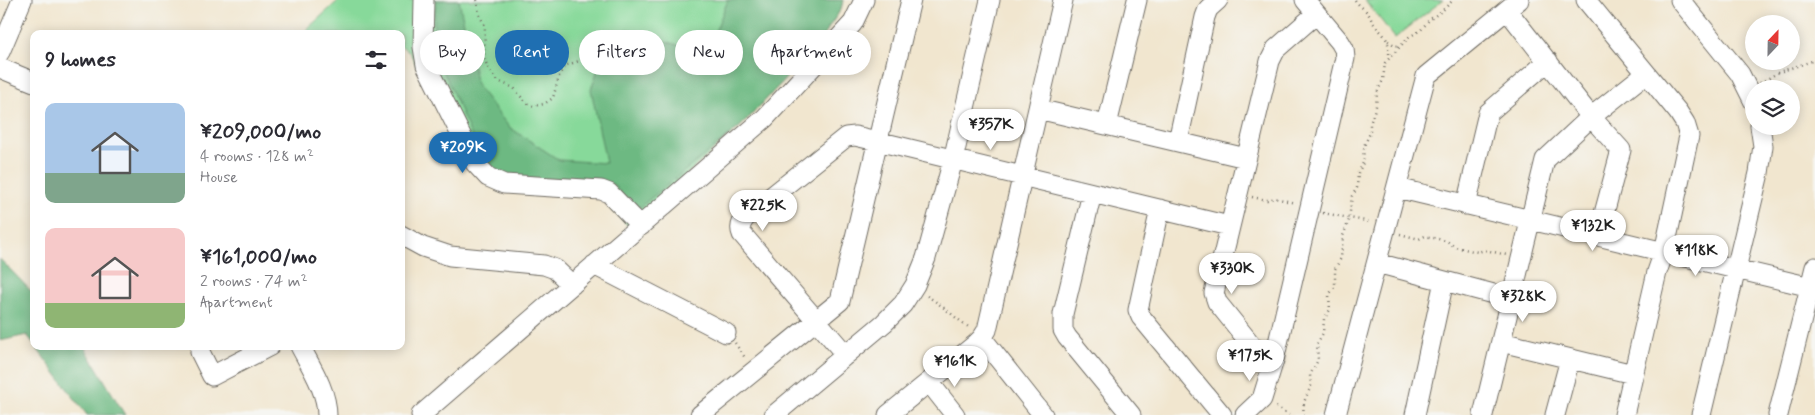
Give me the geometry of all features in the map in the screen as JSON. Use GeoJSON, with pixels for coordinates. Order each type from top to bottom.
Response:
{"type":"FeatureCollection","features":[{"type":"Feature","properties":{"kind":"street"},"geometry":{"type":"LineString","coordinates":[[0,52],[22,0]]}},
{"type":"Feature","properties":{"kind":"street"},"geometry":{"type":"LineString","coordinates":[[424,0],[423,47],[426,65],[475,163],[488,177],[504,184],[601,190],[608,193],[641,226]]}},
{"type":"Feature","properties":{"kind":"street"},"geometry":{"type":"LineString","coordinates":[[421,415],[765,118],[853,23],[864,0]]}},
{"type":"Feature","properties":{"kind":"street"},"geometry":{"type":"LineString","coordinates":[[700,415],[836,305],[841,297],[911,0]]}},
{"type":"Feature","properties":{"kind":"street"},"geometry":{"type":"LineString","coordinates":[[774,415],[895,312],[915,285],[926,258],[952,160],[990,0]]}},
{"type":"Feature","properties":{"kind":"street"},"geometry":{"type":"LineString","coordinates":[[888,415],[982,338],[987,330],[1063,0]]}},
{"type":"Feature","properties":{"kind":"street"},"geometry":{"type":"LineString","coordinates":[[1107,125],[1136,0]]}},
{"type":"Feature","properties":{"kind":"street"},"geometry":{"type":"LineString","coordinates":[[1178,142],[1205,17],[1208,9],[1218,0]]}},
{"type":"Feature","properties":{"kind":"street"},"geometry":{"type":"LineString","coordinates":[[1586,0],[1678,112],[1685,123],[1689,136],[1664,252],[1657,272],[1624,415]]}},
{"type":"Feature","properties":{"kind":"street"},"geometry":{"type":"LineString","coordinates":[[1680,0],[1745,80]]}},
{"type":"Feature","properties":{"kind":"street"},"geometry":{"type":"LineString","coordinates":[[1336,415],[1426,76],[1513,5],[1548,61],[1591,117],[1621,150],[1598,236]]}},
{"type":"Feature","properties":{"kind":"street"},"geometry":{"type":"LineString","coordinates":[[1245,415],[1262,399],[1274,360],[1345,58],[1344,49],[1340,42],[1310,7],[1272,54],[1214,298],[1258,353],[1267,359],[1274,360]]}},
{"type":"Feature","properties":{"kind":"street"},"geometry":{"type":"LineString","coordinates":[[1466,205],[1488,113],[1548,61]]}},
{"type":"Feature","properties":{"kind":"street"},"geometry":{"type":"LineString","coordinates":[[0,68],[30,80]]}},
{"type":"Feature","properties":{"kind":"street"},"geometry":{"type":"LineString","coordinates":[[1483,415],[1545,160],[1591,117],[1645,74]]}},
{"type":"Feature","properties":{"kind":"street"},"geometry":{"type":"LineString","coordinates":[[1038,109],[1246,158]]}},
{"type":"Feature","properties":{"kind":"street"},"geometry":{"type":"LineString","coordinates":[[1701,415],[1760,173],[1761,135]]}},
{"type":"Feature","properties":{"kind":"street"},"geometry":{"type":"LineString","coordinates":[[846,355],[742,234],[741,225],[747,216],[846,137],[855,136],[877,141],[1230,226]]}},
{"type":"Feature","properties":{"kind":"street"},"geometry":{"type":"LineString","coordinates":[[1397,188],[1813,288]]}},
{"type":"Feature","properties":{"kind":"street"},"geometry":{"type":"LineString","coordinates":[[1092,193],[1063,314],[1063,330],[1130,415]]}},
{"type":"Feature","properties":{"kind":"street"},"geometry":{"type":"LineString","coordinates":[[1160,209],[1138,310],[1141,317],[1222,415]]}},
{"type":"Feature","properties":{"kind":"street"},"geometry":{"type":"LineString","coordinates":[[405,237],[423,247],[450,256],[544,265],[555,269],[572,285]]}},
{"type":"Feature","properties":{"kind":"street"},"geometry":{"type":"LineString","coordinates":[[1377,263],[1512,299]]}},
{"type":"Feature","properties":{"kind":"street"},"geometry":{"type":"LineString","coordinates":[[594,265],[728,335]]}},
{"type":"Feature","properties":{"kind":"street"},"geometry":{"type":"LineString","coordinates":[[1778,415],[1813,288],[1815,267]]}},
{"type":"Feature","properties":{"kind":"street"},"geometry":{"type":"LineString","coordinates":[[1414,415],[1444,281]]}},
{"type":"Feature","properties":{"kind":"street"},"geometry":{"type":"LineString","coordinates":[[982,338],[1044,415]]}},
{"type":"Feature","properties":{"kind":"street"},"geometry":{"type":"LineString","coordinates":[[1501,342],[1633,374]]}},
{"type":"Feature","properties":{"kind":"street"},"geometry":{"type":"LineString","coordinates":[[200,352],[212,376],[262,350]]}},
{"type":"Feature","properties":{"kind":"street"},"geometry":{"type":"LineString","coordinates":[[302,350],[327,403],[327,415]]}},
{"type":"Feature","properties":{"kind":"street"},"geometry":{"type":"LineString","coordinates":[[1556,415],[1570,358]]}},
{"type":"Feature","properties":{"kind":"street"},"geometry":{"type":"LineString","coordinates":[[929,382],[955,415]]}},
{"type":"Feature","properties":{"kind":"path"},"geometry":{"type":"LineString","coordinates":[[477,0],[479,14],[485,26],[484,58],[489,70],[498,81],[514,88],[526,103],[533,106],[544,104],[553,98],[560,74],[567,65],[579,61]]}},
{"type":"Feature","properties":{"kind":"path"},"geometry":{"type":"LineString","coordinates":[[1354,0],[1367,11],[1372,22],[1381,31],[1386,40],[1389,56]]}},
{"type":"Feature","properties":{"kind":"path"},"geometry":{"type":"LineString","coordinates":[[1303,415],[1304,402],[1311,386],[1310,375],[1318,360],[1317,344],[1323,334],[1324,319],[1330,310],[1329,295],[1335,286],[1335,269],[1341,258],[1341,246],[1349,220],[1351,201],[1357,188],[1358,173],[1363,163],[1364,146],[1370,133],[1370,124],[1376,106],[1377,93],[1383,80],[1385,63],[1408,36],[1421,30],[1429,20],[1453,0]]}},
{"type":"Feature","properties":{"kind":"path"},"geometry":{"type":"LineString","coordinates":[[1386,40],[1396,46],[1402,44]]}},
{"type":"Feature","properties":{"kind":"path"},"geometry":{"type":"LineString","coordinates":[[1770,80],[1779,72],[1815,60]]}},
{"type":"Feature","properties":{"kind":"path"},"geometry":{"type":"LineString","coordinates":[[922,294],[951,312],[954,317],[977,332],[982,338]]}},
{"type":"Feature","properties":{"kind":"path"},"geometry":{"type":"LineString","coordinates":[[728,335],[751,366]]}},
{"type":"Feature","properties":{"kind":"green space"},"geometry":{"type":"Polygon","coordinates":[[[339,0],[843,0],[841,9],[827,30],[753,30],[753,75],[789,75],[742,125],[628,226],[598,193],[466,159],[422,75],[485,75],[485,30],[420,30],[420,72],[409,51],[405,48],[405,30],[306,30],[339,0]]]}},
{"type":"Feature","properties":{"kind":"green space"},"geometry":{"type":"Polygon","coordinates":[[[436,0],[459,0],[465,30],[433,30],[436,0]]]}},
{"type":"Feature","properties":{"kind":"green space"},"geometry":{"type":"Polygon","coordinates":[[[728,0],[843,0],[841,9],[827,30],[753,30],[753,75],[789,75],[742,125],[635,211],[613,184],[525,181],[493,172],[478,151],[445,75],[475,75],[477,86],[509,127],[559,160],[606,163],[591,89],[596,75],[665,75],[665,41],[675,44],[675,75],[743,75],[743,30],[716,30],[728,0]]]}},
{"type":"Feature","properties":{"kind":"green space"},"geometry":{"type":"Polygon","coordinates":[[[1365,0],[1443,0],[1395,38],[1365,0]]]}},
{"type":"Feature","properties":{"kind":"green space"},"geometry":{"type":"Polygon","coordinates":[[[0,259],[30,290],[30,339],[27,335],[0,341],[0,259]]]}},
{"type":"Feature","properties":{"kind":"green space"},"geometry":{"type":"Polygon","coordinates":[[[38,350],[86,350],[125,415],[87,415],[38,350]]]}}]}
